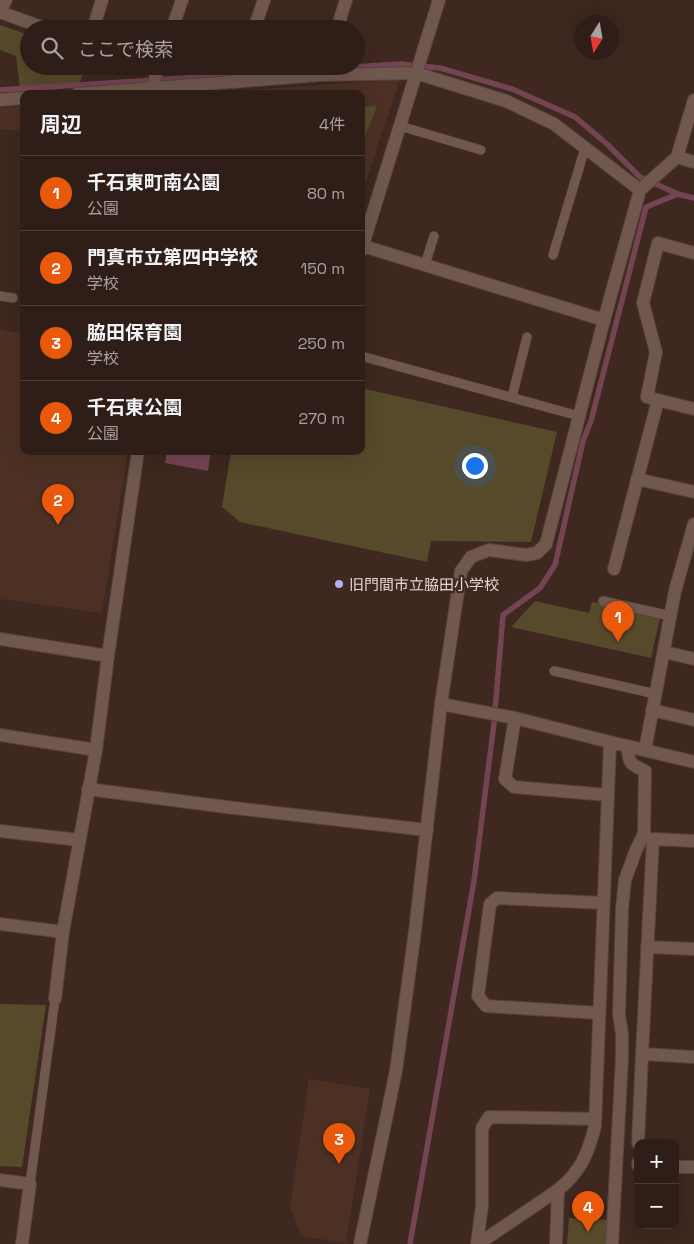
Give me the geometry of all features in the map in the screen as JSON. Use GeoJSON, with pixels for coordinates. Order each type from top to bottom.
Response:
{"type":"FeatureCollection","features":[{"type":"Feature","properties":{"kind":"street"},"geometry":{"type":"LineString","coordinates":[[6,0],[0,11],[24,20]]}},
{"type":"Feature","properties":{"kind":"street"},"geometry":{"type":"LineString","coordinates":[[96,20],[102,0]]}},
{"type":"Feature","properties":{"kind":"street"},"geometry":{"type":"LineString","coordinates":[[175,20],[182,0]]}},
{"type":"Feature","properties":{"kind":"street"},"geometry":{"type":"LineString","coordinates":[[257,20],[264,0]]}},
{"type":"Feature","properties":{"kind":"street"},"geometry":{"type":"LineString","coordinates":[[339,20],[346,0]]}},
{"type":"Feature","properties":{"kind":"street"},"geometry":{"type":"LineString","coordinates":[[365,239],[439,0]]}},
{"type":"Feature","properties":{"kind":"street"},"geometry":{"type":"LineString","coordinates":[[365,72],[416,73],[506,102],[554,124],[640,190]]}},
{"type":"Feature","properties":{"kind":"street"},"geometry":{"type":"LineString","coordinates":[[152,88],[156,75]]}},
{"type":"Feature","properties":{"kind":"street"},"geometry":{"type":"LineString","coordinates":[[235,82],[238,75]]}},
{"type":"Feature","properties":{"kind":"street"},"geometry":{"type":"LineString","coordinates":[[127,90],[235,82],[290,75]]}},
{"type":"Feature","properties":{"kind":"street"},"geometry":{"type":"LineString","coordinates":[[0,100],[20,98]]}},
{"type":"Feature","properties":{"kind":"street"},"geometry":{"type":"LineString","coordinates":[[360,1244],[396,1071],[415,931],[441,704],[460,571],[471,557],[489,550],[526,555],[537,553],[546,544],[640,190],[677,156],[694,100]]}},
{"type":"Feature","properties":{"kind":"street"},"geometry":{"type":"LineString","coordinates":[[677,156],[694,162]]}},
{"type":"Feature","properties":{"kind":"street"},"geometry":{"type":"LineString","coordinates":[[694,253],[658,243],[643,303],[656,352],[647,397],[694,409]]}},
{"type":"Feature","properties":{"kind":"street"},"geometry":{"type":"LineString","coordinates":[[365,250],[425,265],[604,320]]}},
{"type":"Feature","properties":{"kind":"street"},"geometry":{"type":"LineString","coordinates":[[614,568],[658,400]]}},
{"type":"Feature","properties":{"kind":"street"},"geometry":{"type":"LineString","coordinates":[[55,999],[63,932],[96,750],[137,455]]}},
{"type":"Feature","properties":{"kind":"street"},"geometry":{"type":"LineString","coordinates":[[638,479],[694,492]]}},
{"type":"Feature","properties":{"kind":"street"},"geometry":{"type":"LineString","coordinates":[[644,750],[671,616],[694,524]]}},
{"type":"Feature","properties":{"kind":"street"},"geometry":{"type":"LineString","coordinates":[[681,571],[694,574]]}},
{"type":"Feature","properties":{"kind":"street"},"geometry":{"type":"LineString","coordinates":[[0,639],[108,656]]}},
{"type":"Feature","properties":{"kind":"street"},"geometry":{"type":"LineString","coordinates":[[664,652],[694,660]]}},
{"type":"Feature","properties":{"kind":"street"},"geometry":{"type":"LineString","coordinates":[[441,704],[515,718],[694,762]]}},
{"type":"Feature","properties":{"kind":"street"},"geometry":{"type":"LineString","coordinates":[[652,710],[694,720]]}},
{"type":"Feature","properties":{"kind":"street"},"geometry":{"type":"LineString","coordinates":[[515,718],[505,780],[514,787],[608,795]]}},
{"type":"Feature","properties":{"kind":"street"},"geometry":{"type":"LineString","coordinates":[[0,735],[96,750]]}},
{"type":"Feature","properties":{"kind":"street"},"geometry":{"type":"LineString","coordinates":[[477,1244],[558,1190],[579,1168],[589,1150],[595,1119],[610,742]]}},
{"type":"Feature","properties":{"kind":"street"},"geometry":{"type":"LineString","coordinates":[[612,1244],[622,1042],[619,1015],[622,909],[625,880],[644,834],[645,771],[632,765],[628,759],[628,746]]}},
{"type":"Feature","properties":{"kind":"street"},"geometry":{"type":"LineString","coordinates":[[88,789],[427,830]]}},
{"type":"Feature","properties":{"kind":"street"},"geometry":{"type":"LineString","coordinates":[[0,831],[79,840]]}},
{"type":"Feature","properties":{"kind":"street"},"geometry":{"type":"LineString","coordinates":[[638,1139],[653,838],[694,840]]}},
{"type":"Feature","properties":{"kind":"street"},"geometry":{"type":"LineString","coordinates":[[599,1013],[486,1006],[478,996],[490,904],[497,898],[604,903]]}},
{"type":"Feature","properties":{"kind":"street"},"geometry":{"type":"LineString","coordinates":[[0,924],[63,932]]}},
{"type":"Feature","properties":{"kind":"street"},"geometry":{"type":"LineString","coordinates":[[648,947],[694,950]]}},
{"type":"Feature","properties":{"kind":"street"},"geometry":{"type":"LineString","coordinates":[[642,1054],[694,1057]]}},
{"type":"Feature","properties":{"kind":"street"},"geometry":{"type":"LineString","coordinates":[[477,1244],[482,1204],[482,1128],[489,1117],[595,1119]]}},
{"type":"Feature","properties":{"kind":"street"},"geometry":{"type":"LineString","coordinates":[[679,1167],[694,1167]]}},
{"type":"Feature","properties":{"kind":"street"},"geometry":{"type":"LineString","coordinates":[[0,1180],[30,1184],[22,1244]]}},
{"type":"Feature","properties":{"kind":"street"},"geometry":{"type":"LineString","coordinates":[[556,1244],[558,1190]]}},
{"type":"Feature","properties":{"kind":"lane"},"geometry":{"type":"LineString","coordinates":[[400,126],[481,150]]}},
{"type":"Feature","properties":{"kind":"lane"},"geometry":{"type":"LineString","coordinates":[[553,255],[585,148]]}},
{"type":"Feature","properties":{"kind":"lane"},"geometry":{"type":"LineString","coordinates":[[425,265],[434,236]]}},
{"type":"Feature","properties":{"kind":"lane"},"geometry":{"type":"LineString","coordinates":[[0,296],[13,298]]}},
{"type":"Feature","properties":{"kind":"lane"},"geometry":{"type":"LineString","coordinates":[[512,398],[527,337]]}},
{"type":"Feature","properties":{"kind":"lane"},"geometry":{"type":"LineString","coordinates":[[365,357],[579,416]]}},
{"type":"Feature","properties":{"kind":"lane"},"geometry":{"type":"LineString","coordinates":[[604,601],[671,616]]}},
{"type":"Feature","properties":{"kind":"lane"},"geometry":{"type":"LineString","coordinates":[[554,671],[656,694]]}},
{"type":"Feature","properties":{"kind":"lane"},"geometry":{"type":"LineString","coordinates":[[30,1184],[55,999]]}},
{"type":"Feature","properties":{"kind":"shaded area"},"geometry":{"type":"Polygon","coordinates":[[[0,25],[20,32],[20,75],[83,75],[78,86],[20,88],[16,56],[0,50],[0,25]]]}},
{"type":"Feature","properties":{"kind":"shaded area"},"geometry":{"type":"Polygon","coordinates":[[[400,79],[365,184],[365,90],[249,90],[400,79]]]}},
{"type":"Feature","properties":{"kind":"shaded area"},"geometry":{"type":"Polygon","coordinates":[[[20,106],[20,131],[0,129],[0,108],[20,106]]]}},
{"type":"Feature","properties":{"kind":"shaded area"},"geometry":{"type":"Polygon","coordinates":[[[377,106],[365,136],[365,107],[377,106]]]}},
{"type":"Feature","properties":{"kind":"shaded area"},"geometry":{"type":"Polygon","coordinates":[[[0,330],[20,333],[20,455],[127,455],[102,613],[0,599],[0,330]]]}},
{"type":"Feature","properties":{"kind":"shaded area"},"geometry":{"type":"Polygon","coordinates":[[[365,389],[557,432],[531,542],[431,541],[427,562],[240,522],[222,507],[230,455],[365,455],[365,389]]]}},
{"type":"Feature","properties":{"kind":"shaded area"},"geometry":{"type":"Polygon","coordinates":[[[166,455],[210,455],[208,471],[165,463],[166,455]]]}},
{"type":"Feature","properties":{"kind":"shaded area"},"geometry":{"type":"Polygon","coordinates":[[[535,601],[589,613],[592,602],[660,618],[651,658],[511,627],[535,601]]]}},
{"type":"Feature","properties":{"kind":"shaded area"},"geometry":{"type":"Polygon","coordinates":[[[0,1004],[46,1005],[22,1167],[0,1166],[0,1004]]]}},
{"type":"Feature","properties":{"kind":"shaded area"},"geometry":{"type":"Polygon","coordinates":[[[309,1079],[370,1089],[346,1243],[301,1236],[290,1206],[309,1079]]]}},
{"type":"Feature","properties":{"kind":"shaded area"},"geometry":{"type":"Polygon","coordinates":[[[569,1218],[608,1220],[607,1244],[567,1244],[569,1218]]]}},
{"type":"Feature","properties":{"kind":"waterway"},"geometry":{"type":"LineString","coordinates":[[365,66],[401,64],[440,68],[512,89],[575,117],[607,144],[640,177],[678,194],[694,198]]}},
{"type":"Feature","properties":{"kind":"waterway"},"geometry":{"type":"LineString","coordinates":[[0,90],[231,75]]}},
{"type":"Feature","properties":{"kind":"waterway"},"geometry":{"type":"LineString","coordinates":[[410,1244],[474,881],[494,723],[503,615],[540,588],[555,565],[583,441],[591,421],[646,207],[678,194]]}},
{"type":"Feature","properties":{"kind":"place","name":"門真市立第四中学校"},"geometry":{"type":"Point","coordinates":[58,525]}},
{"type":"Feature","properties":{"kind":"place","name":"旧門間市立脇田小学校"},"geometry":{"type":"Point","coordinates":[339,584]}},
{"type":"Feature","properties":{"kind":"place","name":"千石東町南公園"},"geometry":{"type":"Point","coordinates":[618,642]}},
{"type":"Feature","properties":{"kind":"place","name":"脇田保育園"},"geometry":{"type":"Point","coordinates":[339,1164]}},
{"type":"Feature","properties":{"kind":"place","name":"千石東公園"},"geometry":{"type":"Point","coordinates":[588,1232]}}]}
